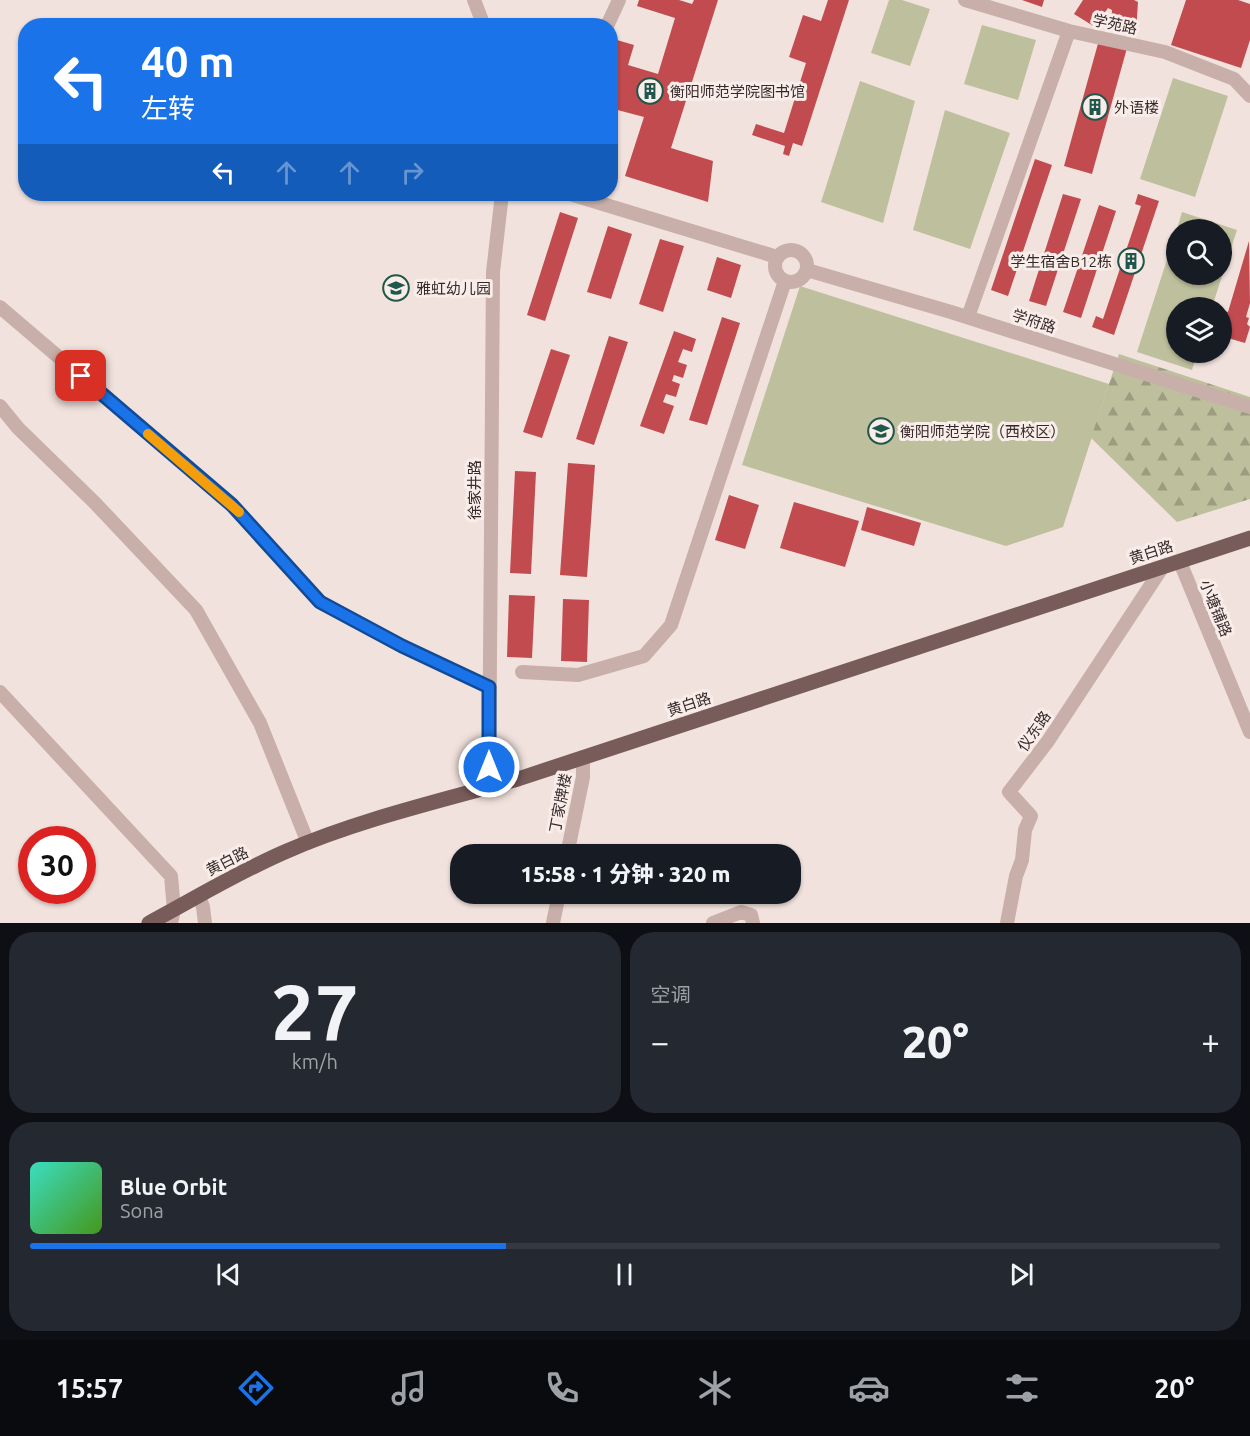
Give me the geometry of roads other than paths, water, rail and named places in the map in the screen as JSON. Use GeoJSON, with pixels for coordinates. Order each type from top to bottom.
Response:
{"type":"FeatureCollection","features":[{"type":"Feature","properties":{"kind":"main road","name":"黄白路"},"geometry":{"type":"LineString","coordinates":[[149,923],[172,916],[199,896],[286,851],[308,843],[408,809],[489,787],[583,757],[1250,538]]}},
{"type":"Feature","properties":{"kind":"street"},"geometry":{"type":"LineString","coordinates":[[474,0],[481,18]]}},
{"type":"Feature","properties":{"kind":"street"},"geometry":{"type":"LineString","coordinates":[[611,18],[619,0]]}},
{"type":"Feature","properties":{"kind":"street","name":"学苑路"},"geometry":{"type":"LineString","coordinates":[[965,0],[1069,31],[1165,52],[1234,79],[1250,96]]}},
{"type":"Feature","properties":{"kind":"street"},"geometry":{"type":"LineString","coordinates":[[968,317],[1069,31]]}},
{"type":"Feature","properties":{"kind":"street","name":"徐家井路"},"geometry":{"type":"LineString","coordinates":[[489,787],[493,272],[501,201]]}},
{"type":"Feature","properties":{"kind":"street"},"geometry":{"type":"LineString","coordinates":[[593,201],[777,257]]}},
{"type":"Feature","properties":{"kind":"street"},"geometry":{"type":"LineString","coordinates":[[789,249],[796,250],[806,258],[807,270],[796,281],[785,281],[776,271],[777,257],[789,249]]}},
{"type":"Feature","properties":{"kind":"street","name":"学府路"},"geometry":{"type":"LineString","coordinates":[[807,270],[968,317],[1250,407]]}},
{"type":"Feature","properties":{"kind":"street"},"geometry":{"type":"LineString","coordinates":[[522,672],[578,675],[644,656],[670,625],[785,281]]}},
{"type":"Feature","properties":{"kind":"street"},"geometry":{"type":"LineString","coordinates":[[0,307],[232,505],[320,602],[402,646],[489,687]]}},
{"type":"Feature","properties":{"kind":"street"},"geometry":{"type":"LineString","coordinates":[[0,406],[18,428],[95,503],[196,610],[260,723],[308,843]]}},
{"type":"Feature","properties":{"kind":"street","name":"小塘铺路"},"geometry":{"type":"LineString","coordinates":[[1180,562],[1250,732]]}},
{"type":"Feature","properties":{"kind":"street","name":"仪东路"},"geometry":{"type":"LineString","coordinates":[[1007,923],[1016,876],[1022,860],[1026,830],[1031,816],[1009,792],[1048,741],[1162,568]]}},
{"type":"Feature","properties":{"kind":"street"},"geometry":{"type":"LineString","coordinates":[[0,692],[171,876],[172,916]]}},
{"type":"Feature","properties":{"kind":"street","name":"丁家牌楼"},"geometry":{"type":"LineString","coordinates":[[569,844],[583,777],[583,757]]}},
{"type":"Feature","properties":{"kind":"street"},"geometry":{"type":"LineString","coordinates":[[199,896],[205,923]]}},
{"type":"Feature","properties":{"kind":"street"},"geometry":{"type":"LineString","coordinates":[[553,923],[557,904]]}},
{"type":"Feature","properties":{"kind":"street"},"geometry":{"type":"LineString","coordinates":[[713,923],[741,912],[751,915],[753,923]]}},
{"type":"Feature","properties":{"kind":"place","name":"衡阳师范学院图书馆"},"geometry":{"type":"Point","coordinates":[650,91]}},
{"type":"Feature","properties":{"kind":"place","name":"外语楼"},"geometry":{"type":"Point","coordinates":[1095,107]}},
{"type":"Feature","properties":{"kind":"place","name":"学生宿舍B12栋"},"geometry":{"type":"Point","coordinates":[1131,261]}},
{"type":"Feature","properties":{"kind":"place","name":"雅虹幼儿园"},"geometry":{"type":"Point","coordinates":[396,288]}},
{"type":"Feature","properties":{"kind":"place","name":"衡阳师范学院（西校区）"},"geometry":{"type":"Point","coordinates":[881,431]}}]}
